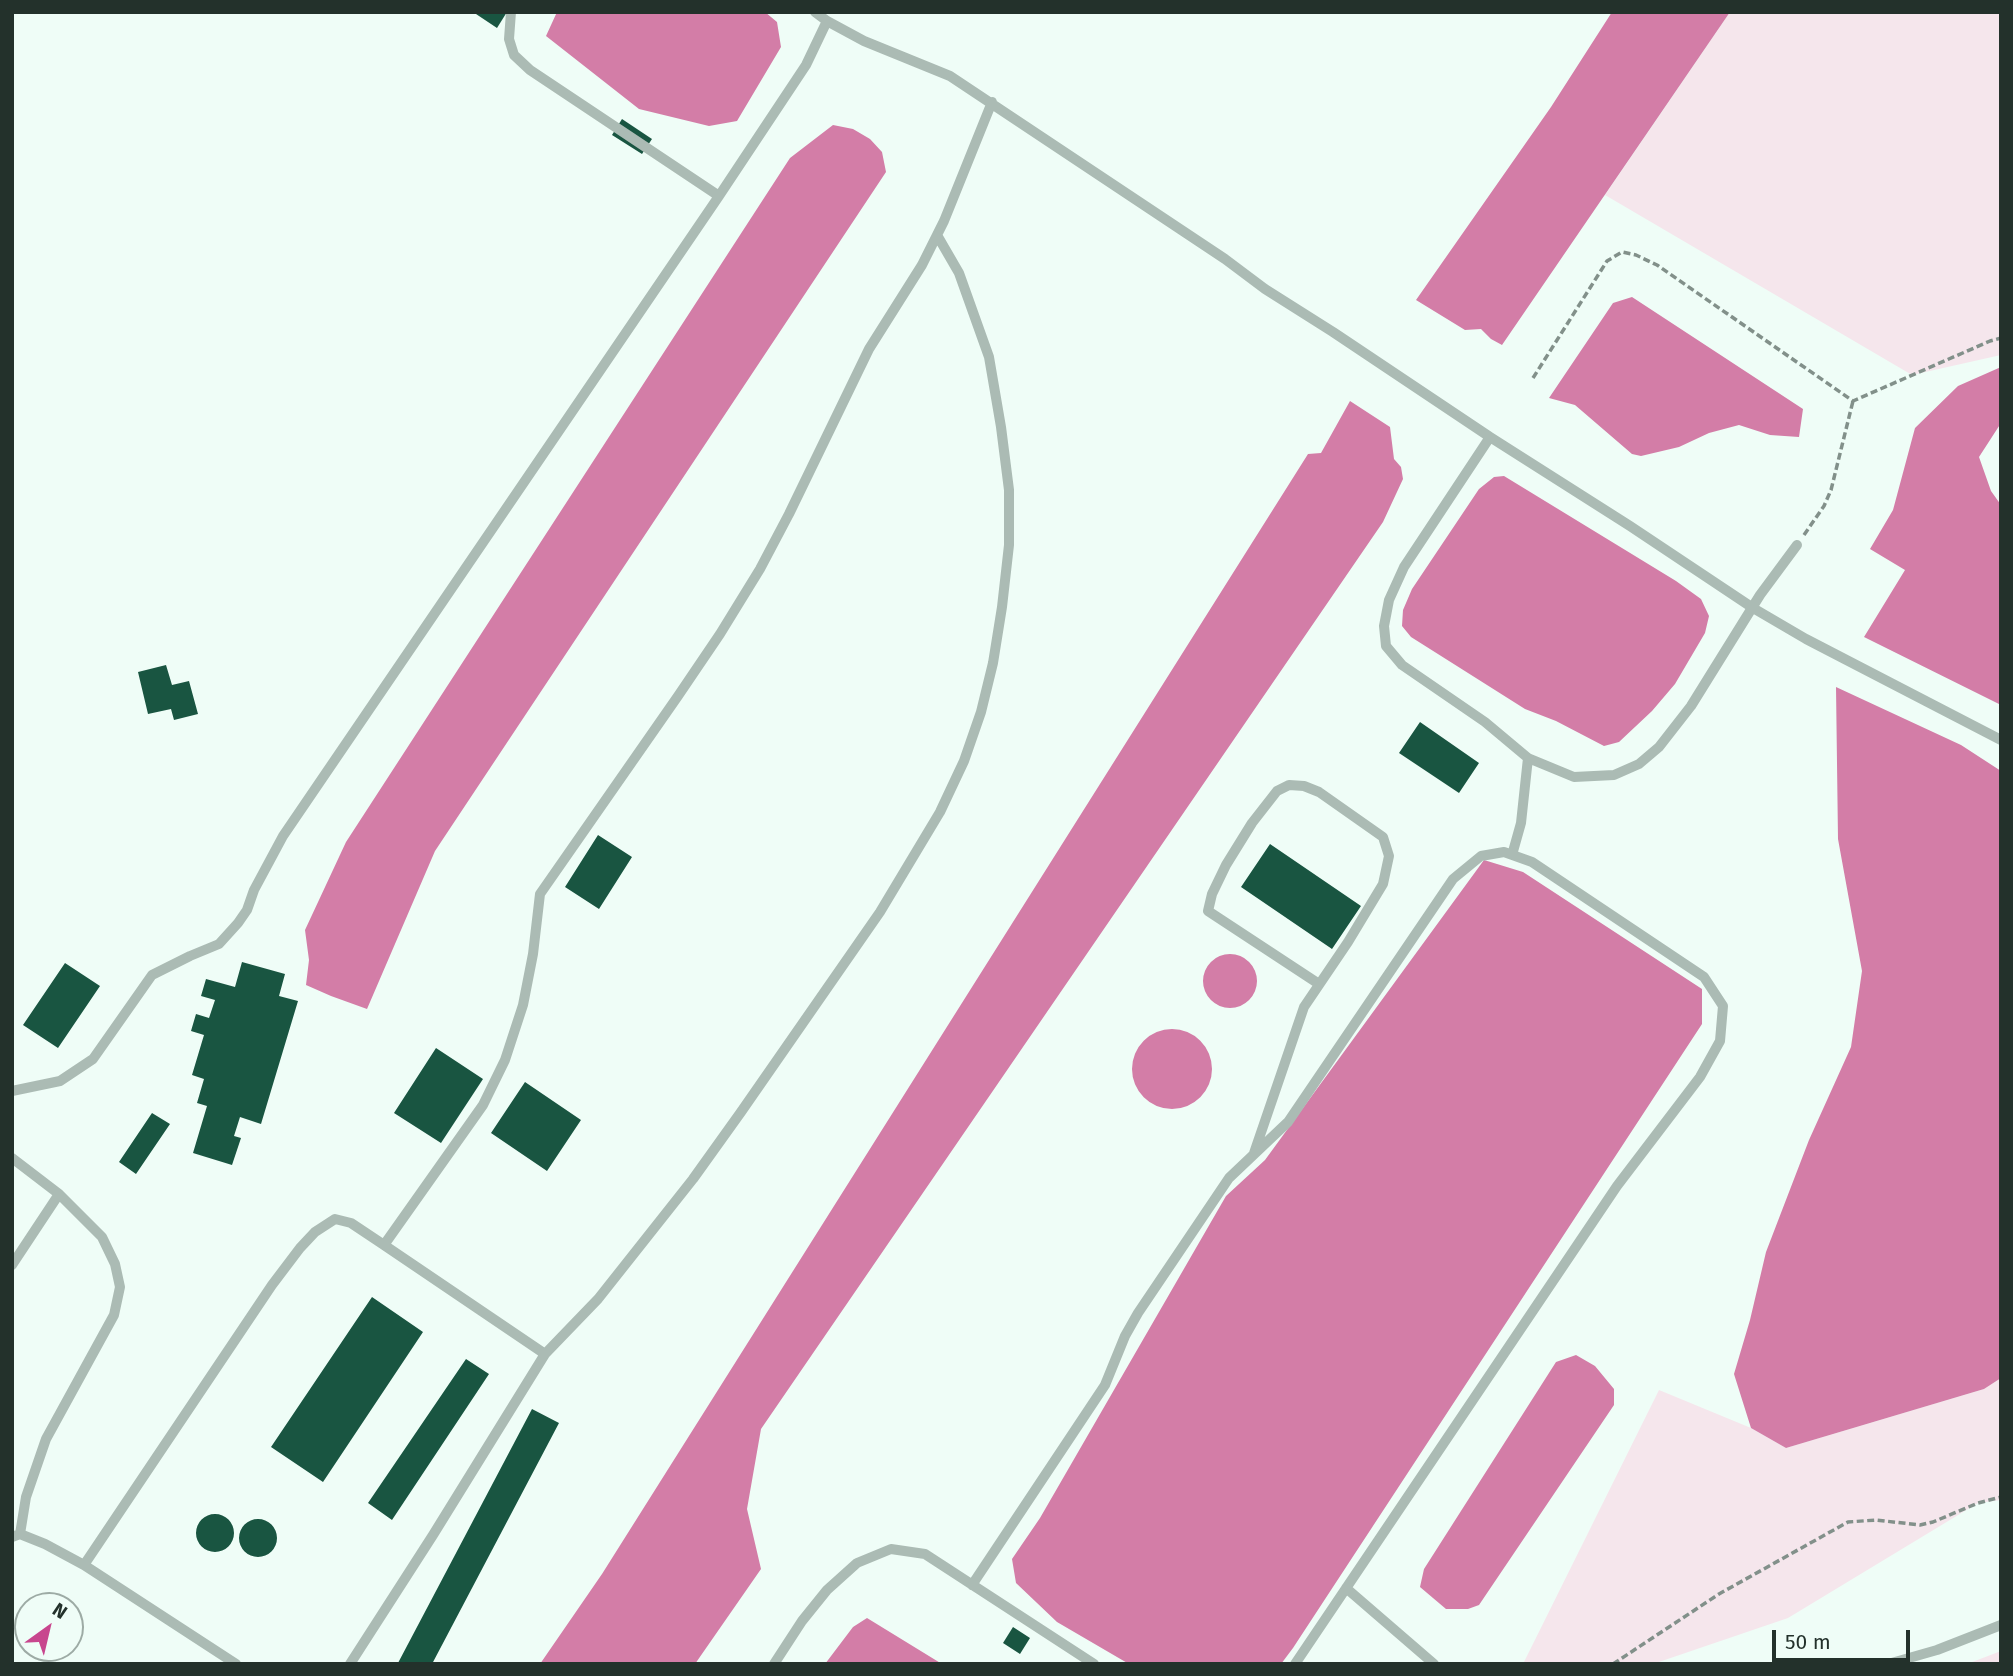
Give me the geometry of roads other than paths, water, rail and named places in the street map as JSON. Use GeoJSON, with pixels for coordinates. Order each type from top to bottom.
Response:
{"type":"FeatureCollection","features":[{"type":"Feature","properties":{"kind":"lane"},"geometry":{"type":"LineString","coordinates":[[511,12],[509,39],[514,55],[530,70],[719,196]]}},
{"type":"Feature","properties":{"kind":"lane"},"geometry":{"type":"LineString","coordinates":[[816,12],[864,41],[950,76],[1225,259],[1265,289],[1753,608],[1817,645],[2001,740]]}},
{"type":"Feature","properties":{"kind":"lane"},"geometry":{"type":"LineString","coordinates":[[12,1091],[60,1081],[93,1059],[152,975],[219,944],[238,923],[283,836],[719,196],[806,65],[827,21]]}},
{"type":"Feature","properties":{"kind":"lane"},"geometry":{"type":"LineString","coordinates":[[384,1245],[483,1105],[505,1060],[523,1006],[540,894],[685,686],[760,569],[869,349],[922,265],[937,235],[992,103]]}},
{"type":"Feature","properties":{"kind":"lane"},"geometry":{"type":"LineString","coordinates":[[350,1664],[545,1354],[598,1299],[693,1179],[880,912],[940,812],[964,761],[981,712],[993,663],[1009,545],[1009,490],[989,357],[960,273],[937,235]]}},
{"type":"Feature","properties":{"kind":"lane"},"geometry":{"type":"LineString","coordinates":[[1490,437],[1404,567],[1389,600],[1384,626],[1386,646],[1402,665],[1485,722],[1528,758],[1574,777],[1614,775],[1639,764],[1659,747],[1691,706],[1760,595],[1797,545]]}},
{"type":"Feature","properties":{"kind":"lane"},"geometry":{"type":"LineString","coordinates":[[1512,855],[1521,822],[1528,758]]}},
{"type":"Feature","properties":{"kind":"lane"},"geometry":{"type":"LineString","coordinates":[[1253,1156],[1304,1007],[1319,984],[1383,884],[1389,856],[1384,836],[1319,792],[1304,786],[1289,785],[1277,791],[1252,823],[1226,865],[1212,894],[1208,911],[1319,984]]}},
{"type":"Feature","properties":{"kind":"lane"},"geometry":{"type":"LineString","coordinates":[[972,1585],[1105,1385],[1138,1312],[1229,1178],[1288,1122],[1453,879],[1481,856],[1504,852],[1532,862],[1704,977],[1723,1006],[1720,1041],[1700,1077],[1617,1186],[1295,1664]]}},
{"type":"Feature","properties":{"kind":"lane"},"geometry":{"type":"LineString","coordinates":[[12,1158],[60,1194],[102,1237],[115,1265],[120,1287],[114,1315],[46,1439],[16,1535],[45,1544],[84,1565],[236,1664]]}},
{"type":"Feature","properties":{"kind":"lane"},"geometry":{"type":"LineString","coordinates":[[12,1265],[60,1194]]}},
{"type":"Feature","properties":{"kind":"lane"},"geometry":{"type":"LineString","coordinates":[[84,1565],[272,1285],[315,1232],[335,1219],[351,1223],[545,1354]]}},
{"type":"Feature","properties":{"kind":"lane"},"geometry":{"type":"LineString","coordinates":[[774,1664],[802,1621],[827,1590],[857,1563],[891,1549],[925,1555],[1094,1664]]}},
{"type":"Feature","properties":{"kind":"lane"},"geometry":{"type":"LineString","coordinates":[[1346,1588],[1434,1664]]}},
{"type":"Feature","properties":{"kind":"lane"},"geometry":{"type":"LineString","coordinates":[[1888,1664],[1951,1645],[2001,1625]]}}]}
